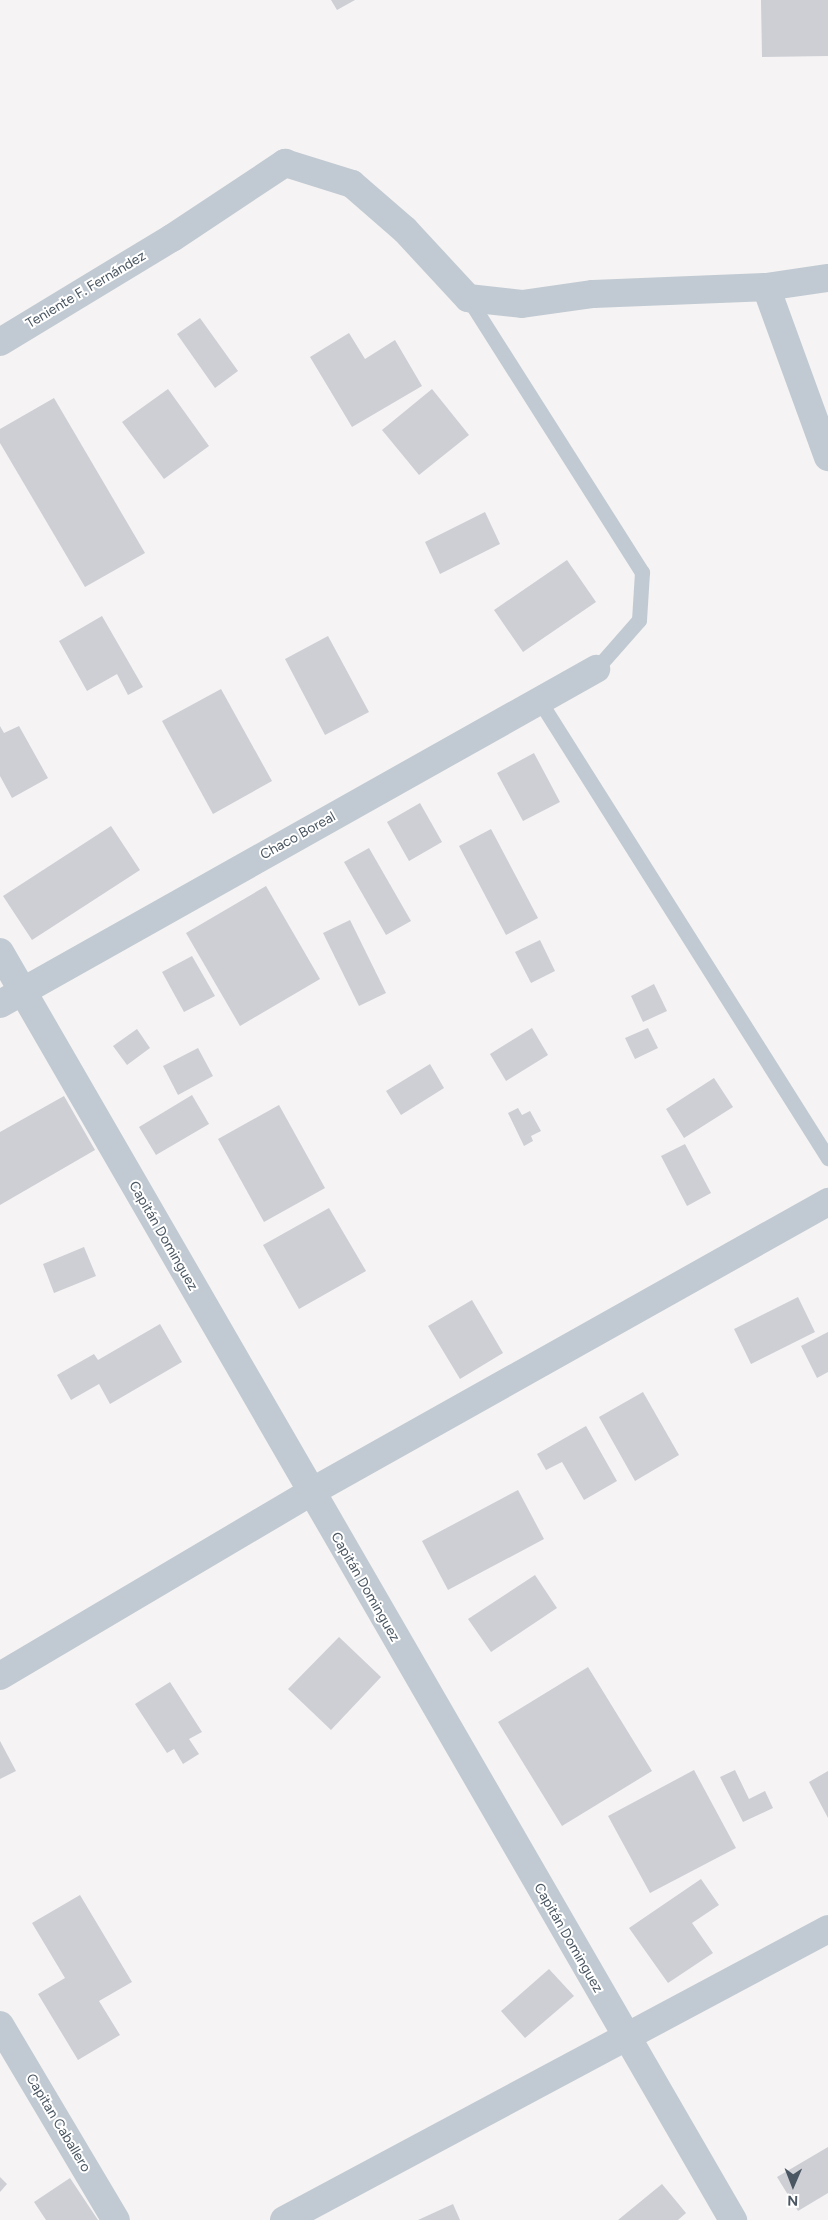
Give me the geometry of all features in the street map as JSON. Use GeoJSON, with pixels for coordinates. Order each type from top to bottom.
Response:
{"type":"FeatureCollection","features":[{"type":"Feature","properties":{"kind":"street","name":"Teniente F. Fernández"},"geometry":{"type":"LineString","coordinates":[[0,342],[172,238],[285,163],[352,184],[405,230],[468,298]]}},
{"type":"Feature","properties":{"kind":"street"},"geometry":{"type":"LineString","coordinates":[[468,298],[522,304],[593,294],[766,287],[828,278]]}},
{"type":"Feature","properties":{"kind":"street"},"geometry":{"type":"LineString","coordinates":[[766,287],[828,456]]}},
{"type":"Feature","properties":{"kind":"street","name":"Chaco Boreal"},"geometry":{"type":"LineString","coordinates":[[11,998],[596,669]]}},
{"type":"Feature","properties":{"kind":"street","name":"Capitán Dominguez"},"geometry":{"type":"LineString","coordinates":[[0,952],[11,998],[311,1492],[625,2038],[733,2220]]}},
{"type":"Feature","properties":{"kind":"street"},"geometry":{"type":"LineString","coordinates":[[0,1676],[311,1492],[828,1202]]}},
{"type":"Feature","properties":{"kind":"street"},"geometry":{"type":"LineString","coordinates":[[284,2220],[828,1930]]}},
{"type":"Feature","properties":{"kind":"street","name":"Capitan Caballero"},"geometry":{"type":"LineString","coordinates":[[0,2025],[116,2220]]}},
{"type":"Feature","properties":{"kind":"lane"},"geometry":{"type":"LineString","coordinates":[[468,298],[642,572],[639,620],[596,669]]}},
{"type":"Feature","properties":{"kind":"lane"},"geometry":{"type":"LineString","coordinates":[[539,700],[828,1158]]}},
{"type":"Feature","properties":{"kind":"building"},"geometry":{"type":"Polygon","coordinates":[[[331,0],[355,0],[337,10],[331,0]]]}},
{"type":"Feature","properties":{"kind":"building"},"geometry":{"type":"Polygon","coordinates":[[[761,0],[828,0],[828,56],[762,57],[761,0]]]}},
{"type":"Feature","properties":{"kind":"building"},"geometry":{"type":"Polygon","coordinates":[[[200,318],[238,371],[215,388],[177,334],[200,318]]]}},
{"type":"Feature","properties":{"kind":"building"},"geometry":{"type":"Polygon","coordinates":[[[349,333],[365,359],[395,340],[422,386],[352,427],[310,357],[349,333]]]}},
{"type":"Feature","properties":{"kind":"building"},"geometry":{"type":"Polygon","coordinates":[[[168,389],[209,446],[164,479],[122,422],[168,389]]]}},
{"type":"Feature","properties":{"kind":"building"},"geometry":{"type":"Polygon","coordinates":[[[432,389],[469,435],[419,475],[382,430],[432,389]]]}},
{"type":"Feature","properties":{"kind":"building"},"geometry":{"type":"Polygon","coordinates":[[[54,398],[145,553],[85,587],[0,443],[0,429],[54,398]]]}},
{"type":"Feature","properties":{"kind":"building"},"geometry":{"type":"Polygon","coordinates":[[[485,512],[500,544],[440,574],[425,542],[485,512]]]}},
{"type":"Feature","properties":{"kind":"building"},"geometry":{"type":"Polygon","coordinates":[[[567,560],[596,602],[523,652],[494,610],[567,560]]]}},
{"type":"Feature","properties":{"kind":"building"},"geometry":{"type":"Polygon","coordinates":[[[102,616],[143,687],[128,695],[117,674],[87,691],[59,641],[102,616]]]}},
{"type":"Feature","properties":{"kind":"building"},"geometry":{"type":"Polygon","coordinates":[[[328,636],[369,712],[325,735],[285,659],[328,636]]]}},
{"type":"Feature","properties":{"kind":"building"},"geometry":{"type":"Polygon","coordinates":[[[221,689],[272,781],[213,814],[162,721],[221,689]]]}},
{"type":"Feature","properties":{"kind":"building"},"geometry":{"type":"Polygon","coordinates":[[[0,726],[4,733],[19,726],[48,778],[12,798],[0,776],[0,726]]]}},
{"type":"Feature","properties":{"kind":"building"},"geometry":{"type":"Polygon","coordinates":[[[534,753],[560,802],[523,821],[497,773],[534,753]]]}},
{"type":"Feature","properties":{"kind":"building"},"geometry":{"type":"Polygon","coordinates":[[[420,803],[442,842],[409,861],[387,822],[420,803]]]}},
{"type":"Feature","properties":{"kind":"building"},"geometry":{"type":"Polygon","coordinates":[[[111,826],[140,870],[32,940],[3,896],[111,826]]]}},
{"type":"Feature","properties":{"kind":"building"},"geometry":{"type":"Polygon","coordinates":[[[491,829],[538,918],[506,935],[459,846],[491,829]]]}},
{"type":"Feature","properties":{"kind":"building"},"geometry":{"type":"Polygon","coordinates":[[[369,848],[411,921],[386,935],[344,862],[369,848]]]}},
{"type":"Feature","properties":{"kind":"building"},"geometry":{"type":"Polygon","coordinates":[[[266,886],[320,979],[240,1026],[186,933],[266,886]]]}},
{"type":"Feature","properties":{"kind":"building"},"geometry":{"type":"Polygon","coordinates":[[[350,920],[386,993],[359,1006],[323,933],[350,920]]]}},
{"type":"Feature","properties":{"kind":"building"},"geometry":{"type":"Polygon","coordinates":[[[540,940],[555,971],[531,983],[515,952],[540,940]]]}},
{"type":"Feature","properties":{"kind":"building"},"geometry":{"type":"Polygon","coordinates":[[[192,956],[215,996],[184,1012],[162,972],[192,956]]]}},
{"type":"Feature","properties":{"kind":"building"},"geometry":{"type":"Polygon","coordinates":[[[654,984],[667,1011],[643,1022],[631,996],[654,984]]]}},
{"type":"Feature","properties":{"kind":"building"},"geometry":{"type":"Polygon","coordinates":[[[532,1028],[548,1055],[506,1081],[490,1054],[532,1028]]]}},
{"type":"Feature","properties":{"kind":"building"},"geometry":{"type":"Polygon","coordinates":[[[648,1028],[658,1048],[635,1059],[625,1038],[648,1028]]]}},
{"type":"Feature","properties":{"kind":"building"},"geometry":{"type":"Polygon","coordinates":[[[137,1029],[150,1048],[127,1065],[113,1046],[137,1029]]]}},
{"type":"Feature","properties":{"kind":"building"},"geometry":{"type":"Polygon","coordinates":[[[198,1048],[213,1076],[178,1095],[163,1066],[198,1048]]]}},
{"type":"Feature","properties":{"kind":"building"},"geometry":{"type":"Polygon","coordinates":[[[430,1064],[444,1088],[401,1115],[386,1091],[430,1064]]]}},
{"type":"Feature","properties":{"kind":"building"},"geometry":{"type":"Polygon","coordinates":[[[714,1078],[733,1107],[684,1138],[666,1109],[714,1078]]]}},
{"type":"Feature","properties":{"kind":"building"},"geometry":{"type":"Polygon","coordinates":[[[192,1095],[209,1124],[156,1155],[139,1127],[192,1095]]]}},
{"type":"Feature","properties":{"kind":"building"},"geometry":{"type":"Polygon","coordinates":[[[64,1096],[95,1150],[0,1205],[0,1132],[64,1096]]]}},
{"type":"Feature","properties":{"kind":"building"},"geometry":{"type":"Polygon","coordinates":[[[279,1105],[325,1188],[264,1222],[218,1139],[279,1105]]]}},
{"type":"Feature","properties":{"kind":"building"},"geometry":{"type":"Polygon","coordinates":[[[518,1108],[522,1115],[530,1111],[541,1131],[531,1136],[533,1141],[524,1146],[508,1113],[518,1108]]]}},
{"type":"Feature","properties":{"kind":"building"},"geometry":{"type":"Polygon","coordinates":[[[685,1144],[711,1193],[687,1206],[661,1156],[685,1144]]]}},
{"type":"Feature","properties":{"kind":"building"},"geometry":{"type":"Polygon","coordinates":[[[329,1208],[366,1271],[299,1309],[263,1245],[329,1208]]]}},
{"type":"Feature","properties":{"kind":"building"},"geometry":{"type":"Polygon","coordinates":[[[84,1247],[96,1276],[54,1293],[43,1264],[84,1247]]]}},
{"type":"Feature","properties":{"kind":"building"},"geometry":{"type":"Polygon","coordinates":[[[798,1297],[815,1332],[751,1364],[734,1329],[798,1297]]]}},
{"type":"Feature","properties":{"kind":"building"},"geometry":{"type":"Polygon","coordinates":[[[472,1300],[503,1353],[460,1379],[428,1326],[472,1300]]]}},
{"type":"Feature","properties":{"kind":"building"},"geometry":{"type":"Polygon","coordinates":[[[160,1324],[182,1362],[110,1404],[99,1384],[71,1400],[57,1375],[94,1354],[98,1360],[160,1324]]]}},
{"type":"Feature","properties":{"kind":"building"},"geometry":{"type":"Polygon","coordinates":[[[828,1332],[828,1372],[817,1378],[801,1346],[828,1332]]]}},
{"type":"Feature","properties":{"kind":"building"},"geometry":{"type":"Polygon","coordinates":[[[643,1392],[679,1455],[635,1481],[599,1417],[643,1392]]]}},
{"type":"Feature","properties":{"kind":"building"},"geometry":{"type":"Polygon","coordinates":[[[586,1426],[617,1481],[584,1500],[562,1462],[546,1470],[537,1454],[586,1426]]]}},
{"type":"Feature","properties":{"kind":"building"},"geometry":{"type":"Polygon","coordinates":[[[518,1490],[544,1539],[448,1590],[422,1541],[518,1490]]]}},
{"type":"Feature","properties":{"kind":"building"},"geometry":{"type":"Polygon","coordinates":[[[535,1575],[557,1608],[491,1652],[468,1619],[535,1575]]]}},
{"type":"Feature","properties":{"kind":"building"},"geometry":{"type":"Polygon","coordinates":[[[339,1637],[381,1677],[331,1730],[288,1689],[339,1637]]]}},
{"type":"Feature","properties":{"kind":"building"},"geometry":{"type":"Polygon","coordinates":[[[588,1667],[652,1771],[562,1826],[498,1722],[588,1667]]]}},
{"type":"Feature","properties":{"kind":"building"},"geometry":{"type":"Polygon","coordinates":[[[170,1682],[202,1732],[189,1739],[199,1754],[183,1764],[174,1749],[167,1753],[135,1704],[170,1682]]]}},
{"type":"Feature","properties":{"kind":"building"},"geometry":{"type":"Polygon","coordinates":[[[0,1741],[16,1771],[0,1779],[0,1741]]]}},
{"type":"Feature","properties":{"kind":"building"},"geometry":{"type":"Polygon","coordinates":[[[694,1770],[736,1848],[650,1893],[608,1816],[694,1770]]]}},
{"type":"Feature","properties":{"kind":"building"},"geometry":{"type":"Polygon","coordinates":[[[735,1770],[749,1799],[765,1791],[773,1808],[743,1822],[720,1777],[735,1770]]]}},
{"type":"Feature","properties":{"kind":"building"},"geometry":{"type":"Polygon","coordinates":[[[828,1771],[828,1818],[809,1782],[828,1771]]]}},
{"type":"Feature","properties":{"kind":"building"},"geometry":{"type":"Polygon","coordinates":[[[701,1879],[719,1905],[692,1923],[713,1953],[668,1983],[629,1928],[701,1879]]]}},
{"type":"Feature","properties":{"kind":"building"},"geometry":{"type":"Polygon","coordinates":[[[80,1895],[132,1982],[99,2001],[120,2035],[78,2060],[38,1994],[65,1978],[32,1923],[80,1895]]]}},
{"type":"Feature","properties":{"kind":"building"},"geometry":{"type":"Polygon","coordinates":[[[549,1969],[574,1996],[525,2038],[501,2011],[549,1969]]]}},
{"type":"Feature","properties":{"kind":"building"},"geometry":{"type":"Polygon","coordinates":[[[828,2147],[828,2193],[798,2211],[777,2177],[828,2147]]]}},
{"type":"Feature","properties":{"kind":"building"},"geometry":{"type":"Polygon","coordinates":[[[0,2177],[7,2184],[0,2192],[0,2177]]]}},
{"type":"Feature","properties":{"kind":"building"},"geometry":{"type":"Polygon","coordinates":[[[70,2178],[98,2220],[46,2220],[34,2202],[70,2178]]]}},
{"type":"Feature","properties":{"kind":"building"},"geometry":{"type":"Polygon","coordinates":[[[662,2184],[686,2213],[678,2220],[618,2220],[662,2184]]]}},
{"type":"Feature","properties":{"kind":"building"},"geometry":{"type":"Polygon","coordinates":[[[453,2204],[460,2220],[418,2220],[453,2204]]]}}]}
